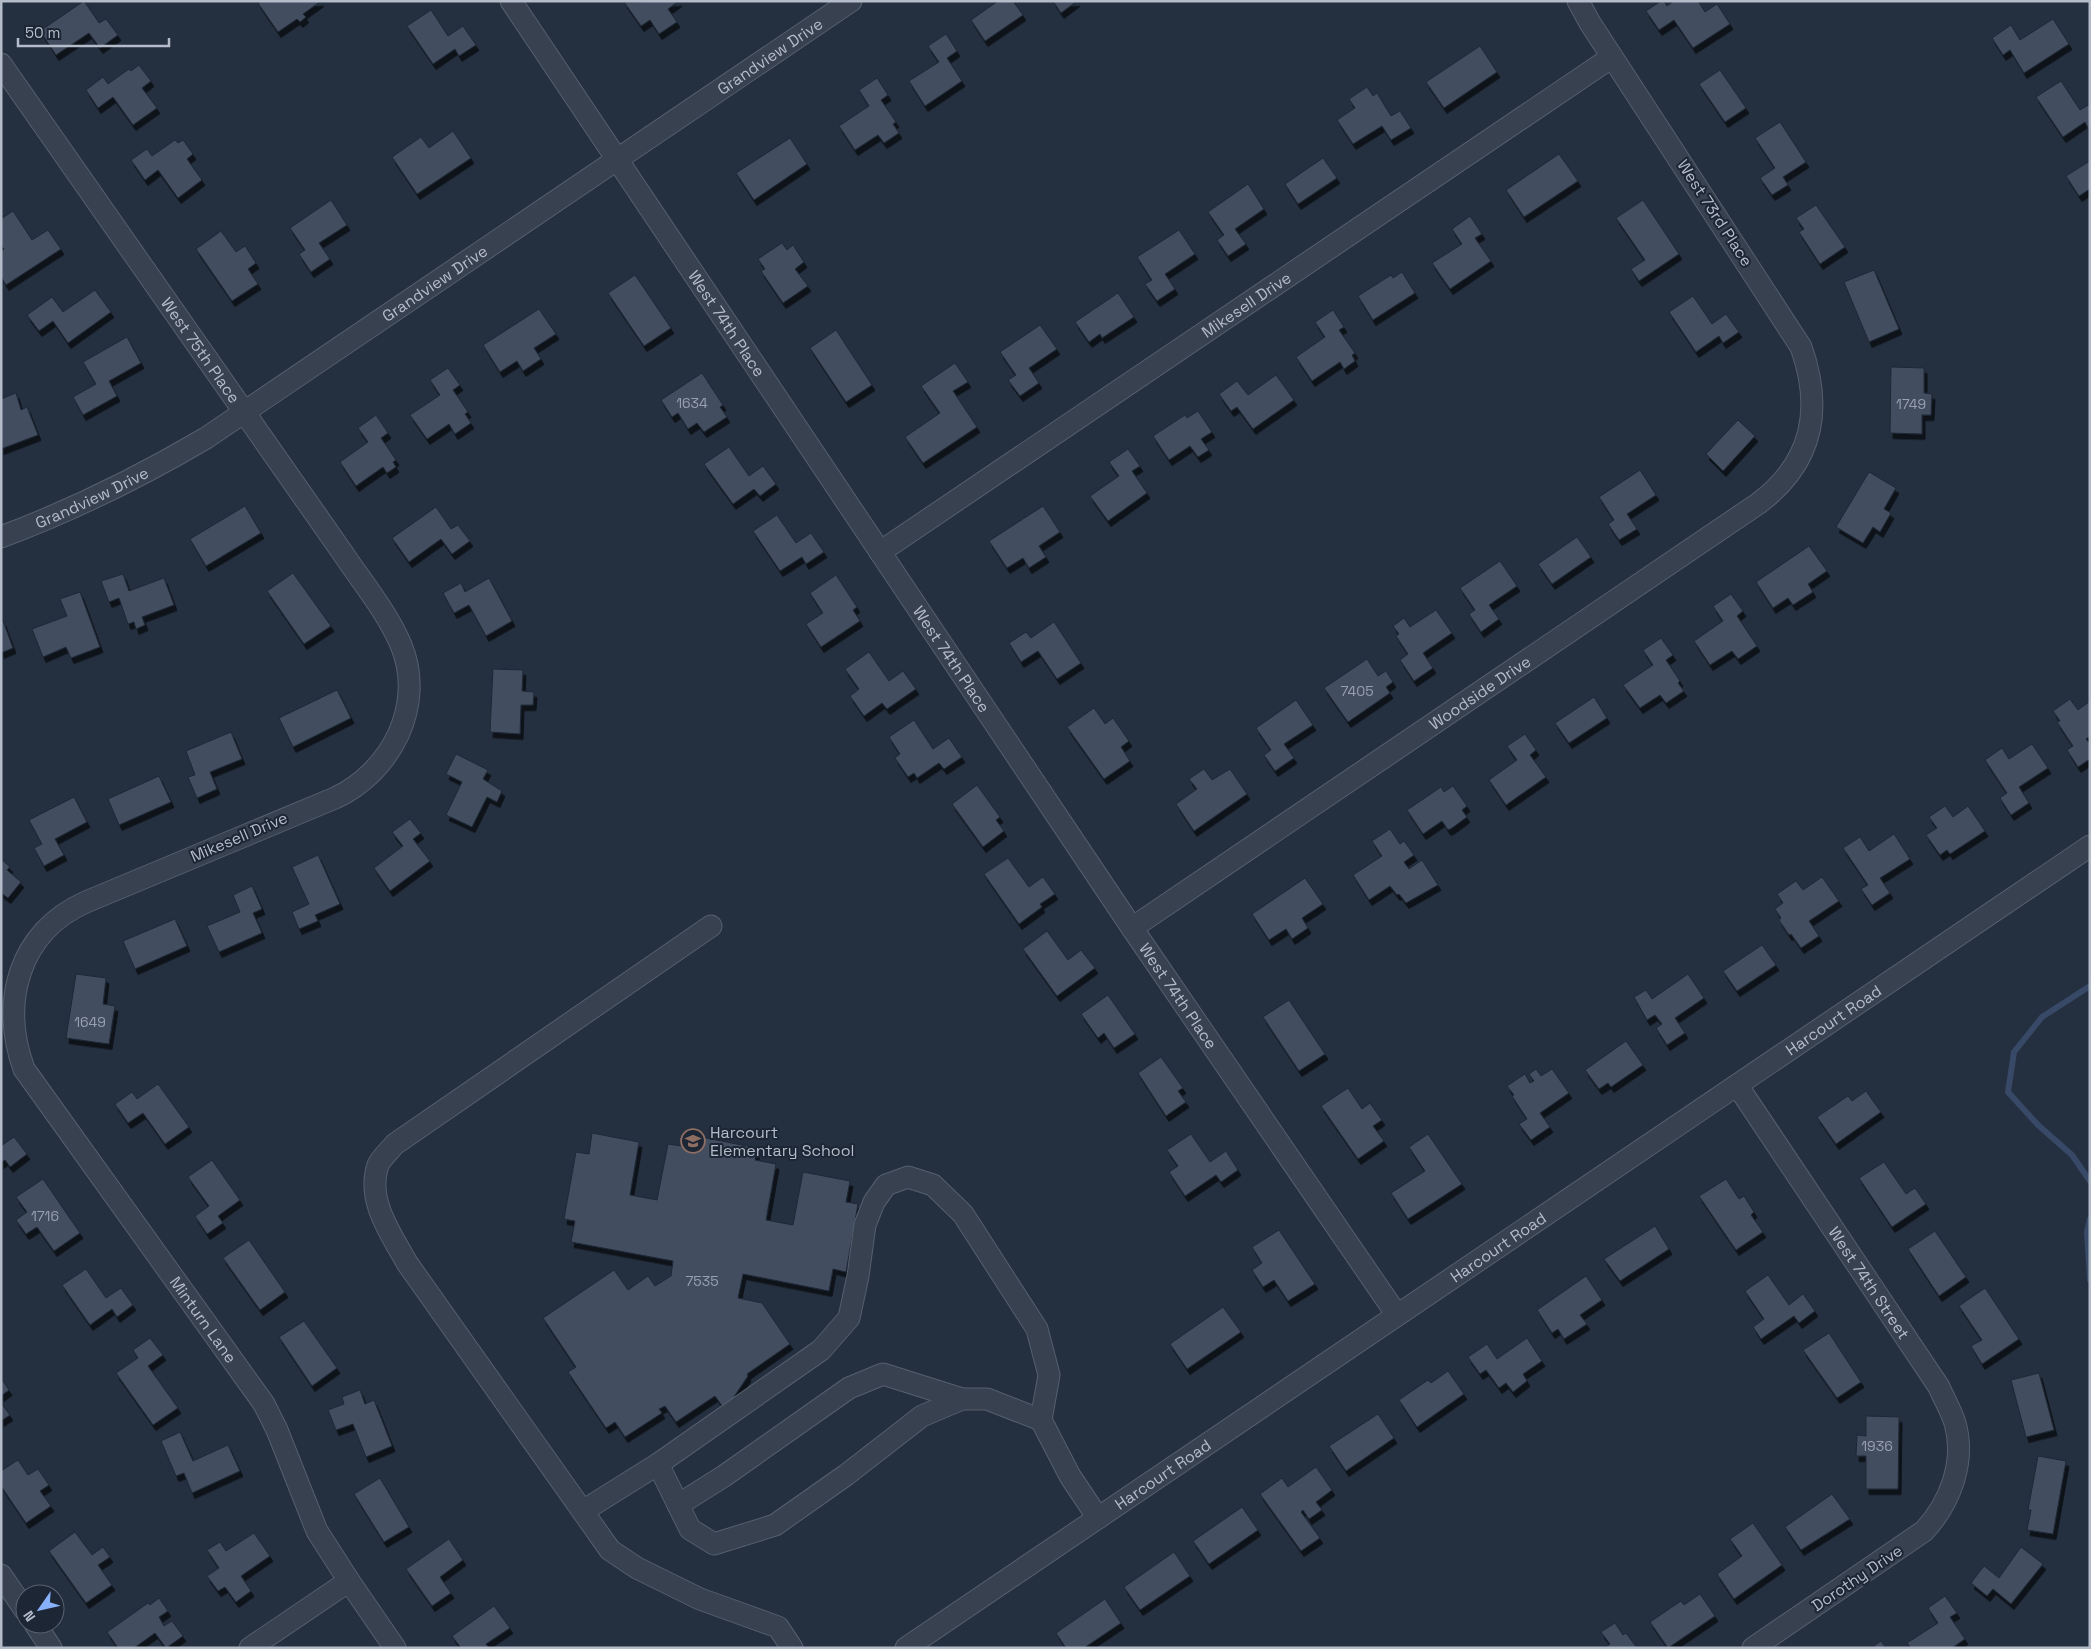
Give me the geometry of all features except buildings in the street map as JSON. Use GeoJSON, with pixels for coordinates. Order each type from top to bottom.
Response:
{"type":"FeatureCollection","features":[{"type":"Feature","properties":{"kind":"street","name":"West 74th Place"},"geometry":{"type":"LineString","coordinates":[[511,1],[618,158],[1132,928],[1397,1315]]}},
{"type":"Feature","properties":{"kind":"street","name":"Grandview Drive"},"geometry":{"type":"LineString","coordinates":[[1,537],[73,508],[116,488],[181,453],[245,412],[851,1]]}},
{"type":"Feature","properties":{"kind":"street","name":"West 73rd Place"},"geometry":{"type":"LineString","coordinates":[[1578,1],[1612,57],[1801,347],[1807,364],[1810,383],[1812,410],[1808,438]]}},
{"type":"Feature","properties":{"kind":"street","name":"Mikesell Drive"},"geometry":{"type":"LineString","coordinates":[[880,552],[1612,57]]}},
{"type":"Feature","properties":{"kind":"street","name":"West 75th Place"},"geometry":{"type":"LineString","coordinates":[[2,67],[245,412],[342,552],[398,638]]}},
{"type":"Feature","properties":{"kind":"street","name":"Woodside Drive"},"geometry":{"type":"LineString","coordinates":[[1132,928],[1759,503],[1773,492],[1792,471],[1808,438]]}},
{"type":"Feature","properties":{"kind":"street","name":"Mikesell Drive"},"geometry":{"type":"LineString","coordinates":[[13,999],[19,971],[32,945],[52,923],[68,911],[343,794],[374,772],[391,750],[405,715],[409,696],[407,666],[398,638]]}},
{"type":"Feature","properties":{"kind":"street","name":"Harcourt Road"},"geometry":{"type":"LineString","coordinates":[[906,1648],[2090,846]]}},
{"type":"Feature","properties":{"kind":"street"},"geometry":{"type":"LineString","coordinates":[[711,926],[395,1144],[379,1164],[375,1185],[380,1214],[407,1263],[610,1550],[637,1568],[700,1599],[778,1627],[792,1648]]}},
{"type":"Feature","properties":{"kind":"street","name":"Minturn Lane"},"geometry":{"type":"LineString","coordinates":[[13,999],[13,1036],[24,1069],[264,1404],[277,1430],[317,1531],[348,1581],[395,1648]]}},
{"type":"Feature","properties":{"kind":"street","name":"West 74th Street"},"geometry":{"type":"LineString","coordinates":[[1737,1085],[1948,1404],[1956,1430],[1958,1448],[1957,1467],[1948,1495]]}},
{"type":"Feature","properties":{"kind":"street"},"geometry":{"type":"LineString","coordinates":[[583,1511],[658,1464],[821,1350],[849,1318],[858,1276],[865,1225],[874,1202],[886,1185],[908,1177],[933,1185],[963,1214],[1037,1329],[1050,1375],[1041,1420],[1070,1476],[1098,1518]]}},
{"type":"Feature","properties":{"kind":"street"},"geometry":{"type":"LineString","coordinates":[[678,1505],[724,1476],[849,1388],[882,1374],[962,1399],[987,1398],[1041,1420]]}},
{"type":"Feature","properties":{"kind":"street"},"geometry":{"type":"LineString","coordinates":[[658,1464],[690,1529],[714,1544],[775,1525],[846,1475],[922,1416],[962,1399]]}},
{"type":"Feature","properties":{"kind":"street","name":"Dorothy Drive"},"geometry":{"type":"LineString","coordinates":[[1754,1648],[1919,1535],[1940,1512],[1948,1495]]}},
{"type":"Feature","properties":{"kind":"street"},"geometry":{"type":"LineString","coordinates":[[1,1575],[15,1595]]}},
{"type":"Feature","properties":{"kind":"street"},"geometry":{"type":"LineString","coordinates":[[250,1648],[348,1581]]}},
{"type":"Feature","properties":{"kind":"street"},"geometry":{"type":"LineString","coordinates":[[42,1634],[51,1648]]}},
{"type":"Feature","properties":{"kind":"waterway"},"geometry":{"type":"LineString","coordinates":[[2090,986],[2042,1017],[2014,1052],[2008,1092],[2038,1125],[2072,1155],[2090,1181]]}},
{"type":"Feature","properties":{"kind":"waterway"},"geometry":{"type":"LineString","coordinates":[[2090,1219],[2087,1232],[2090,1280]]}},
{"type":"Feature","properties":{"kind":"place","name":"Harcourt Elementary School"},"geometry":{"type":"Point","coordinates":[693,1141]}}]}
